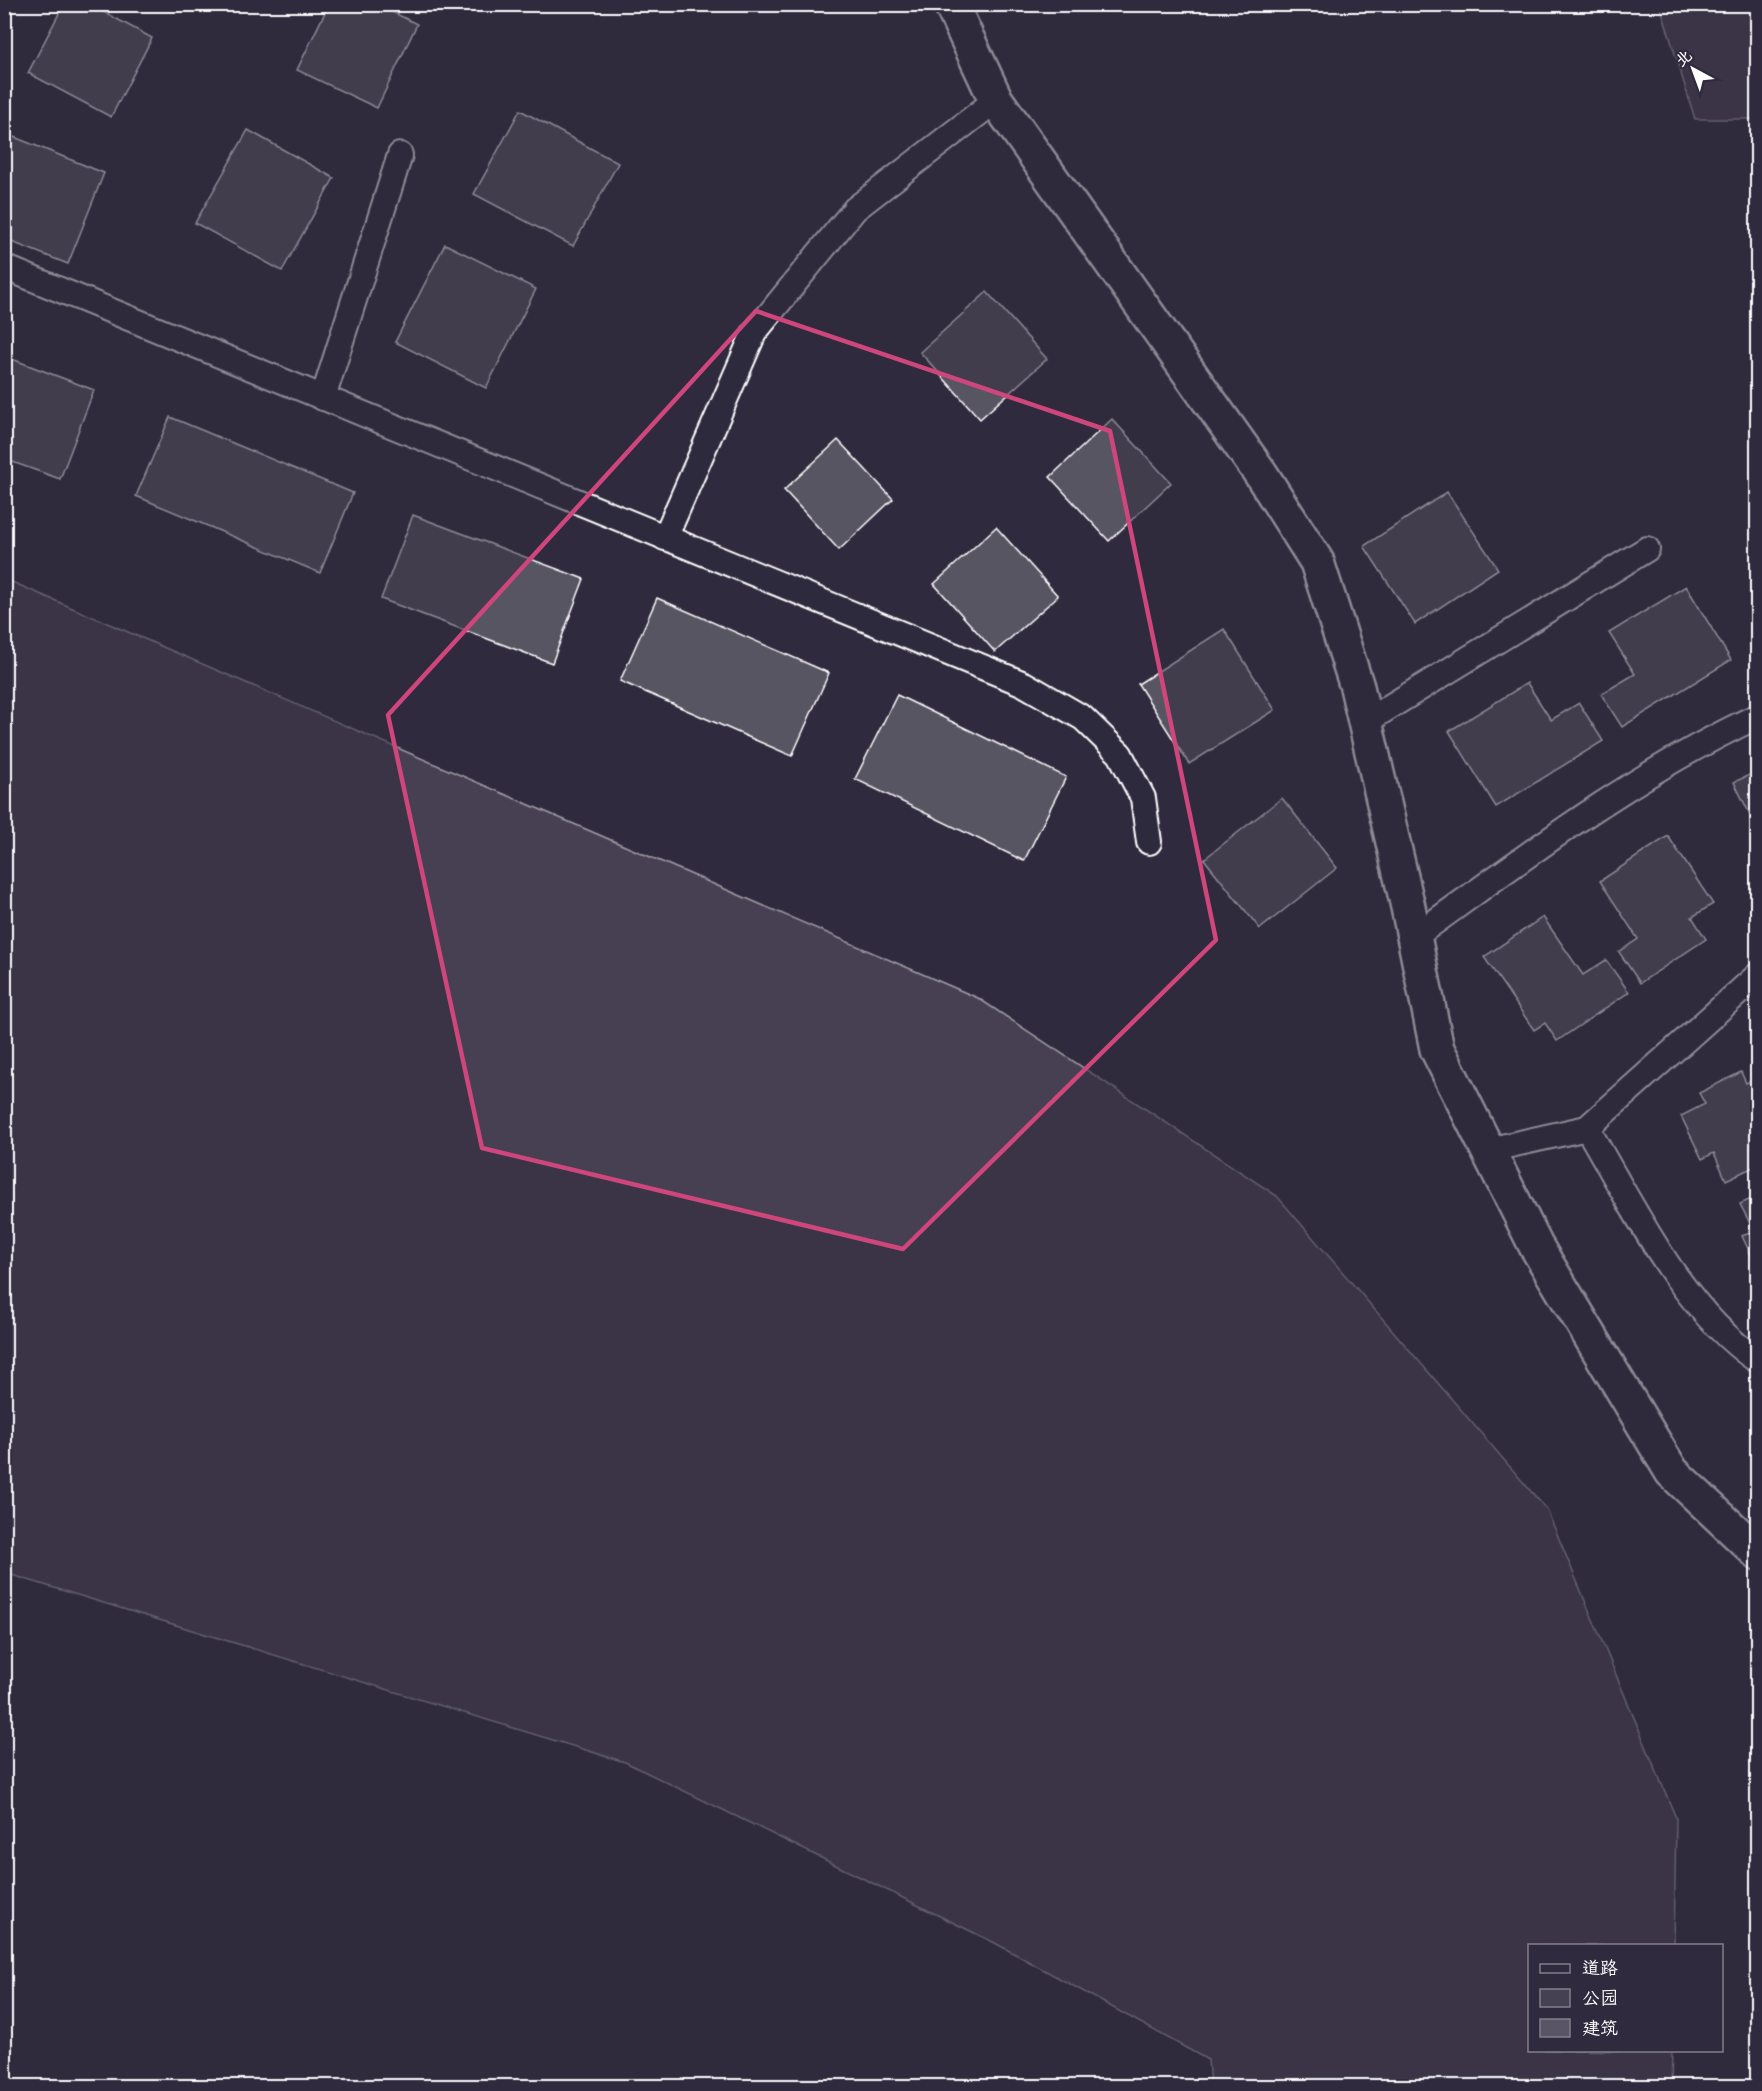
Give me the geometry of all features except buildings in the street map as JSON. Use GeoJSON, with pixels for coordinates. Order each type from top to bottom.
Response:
{"type":"FeatureCollection","features":[{"type":"Feature","properties":{"kind":"street"},"geometry":{"type":"LineString","coordinates":[[951,4],[996,100],[1261,474],[1317,562],[1365,722],[1437,1049],[1536,1245],[1671,1472],[1758,1553]]}},
{"type":"Feature","properties":{"kind":"lane"},"geometry":{"type":"LineString","coordinates":[[666,538],[754,333],[855,209],[996,100]]}},
{"type":"Feature","properties":{"kind":"lane"},"geometry":{"type":"LineString","coordinates":[[323,398],[400,155]]}},
{"type":"Feature","properties":{"kind":"lane"},"geometry":{"type":"LineString","coordinates":[[4,267],[1024,684],[1083,718],[1120,754],[1143,798],[1149,842]]}},
{"type":"Feature","properties":{"kind":"lane"},"geometry":{"type":"LineString","coordinates":[[1365,722],[1647,549]]}},
{"type":"Feature","properties":{"kind":"lane"},"geometry":{"type":"LineString","coordinates":[[1414,937],[1593,807],[1721,733],[1758,716]]}},
{"type":"Feature","properties":{"kind":"lane"},"geometry":{"type":"LineString","coordinates":[[1488,1150],[1587,1128],[1758,975]]}},
{"type":"Feature","properties":{"kind":"lane"},"geometry":{"type":"LineString","coordinates":[[1587,1128],[1658,1248],[1702,1310],[1741,1350],[1758,1361]]}},
{"type":"Feature","properties":{"kind":"highlighted area"},"geometry":{"type":"Polygon","coordinates":[[[756,311],[1110,431],[1216,940],[903,1249],[482,1148],[388,715],[756,311]]]}},
{"type":"Feature","properties":{"kind":"green space"},"geometry":{"type":"Polygon","coordinates":[[[1660,5],[1757,5],[1757,119],[1695,119],[1660,5]]]}},
{"type":"Feature","properties":{"kind":"green space"},"geometry":{"type":"Polygon","coordinates":[[[5,579],[978,998],[1277,1196],[1547,1510],[1676,1818],[1674,1944],[1528,1944],[1528,2052],[1672,2052],[1671,2086],[1210,2086],[1208,2060],[995,1943],[625,1762],[5,1573],[5,579]]]}}]}
